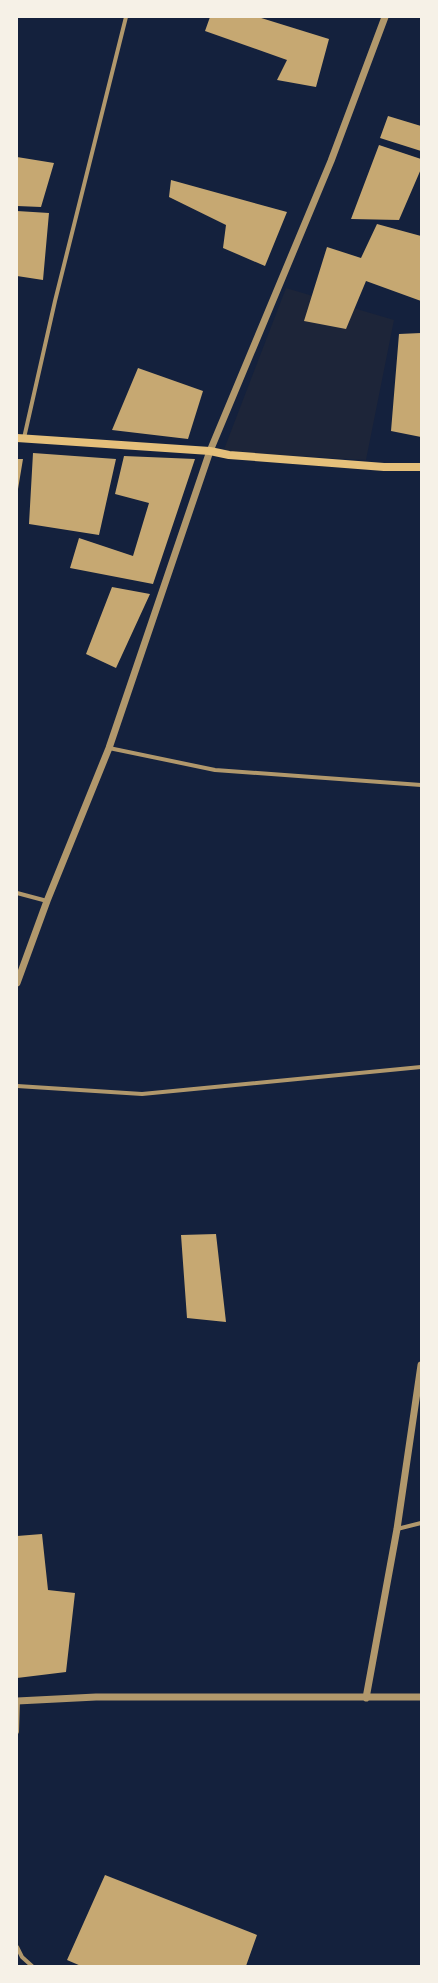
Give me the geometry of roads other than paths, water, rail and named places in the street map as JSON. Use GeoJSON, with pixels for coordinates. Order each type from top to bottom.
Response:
{"type":"FeatureCollection","features":[{"type":"Feature","properties":{"kind":"main road"},"geometry":{"type":"LineString","coordinates":[[21,438],[210,451],[260,458],[384,467],[421,467]]}},
{"type":"Feature","properties":{"kind":"street"},"geometry":{"type":"LineString","coordinates":[[21,438],[126,17]]}},
{"type":"Feature","properties":{"kind":"street"},"geometry":{"type":"LineString","coordinates":[[17,983],[47,901],[109,748],[210,451],[331,161],[385,17]]}},
{"type":"Feature","properties":{"kind":"street"},"geometry":{"type":"LineString","coordinates":[[109,748],[215,770],[421,786]]}},
{"type":"Feature","properties":{"kind":"street"},"geometry":{"type":"LineString","coordinates":[[17,893],[47,901]]}},
{"type":"Feature","properties":{"kind":"street"},"geometry":{"type":"LineString","coordinates":[[17,1086],[142,1094],[421,1067]]}},
{"type":"Feature","properties":{"kind":"street"},"geometry":{"type":"LineString","coordinates":[[366,1698],[397,1529],[421,1365]]}},
{"type":"Feature","properties":{"kind":"street"},"geometry":{"type":"LineString","coordinates":[[397,1529],[421,1523]]}},
{"type":"Feature","properties":{"kind":"street"},"geometry":{"type":"LineString","coordinates":[[17,1732],[18,1700],[96,1697],[421,1697]]}},
{"type":"Feature","properties":{"kind":"street"},"geometry":{"type":"LineString","coordinates":[[17,1947],[22,1957],[32,1966]]}}]}
